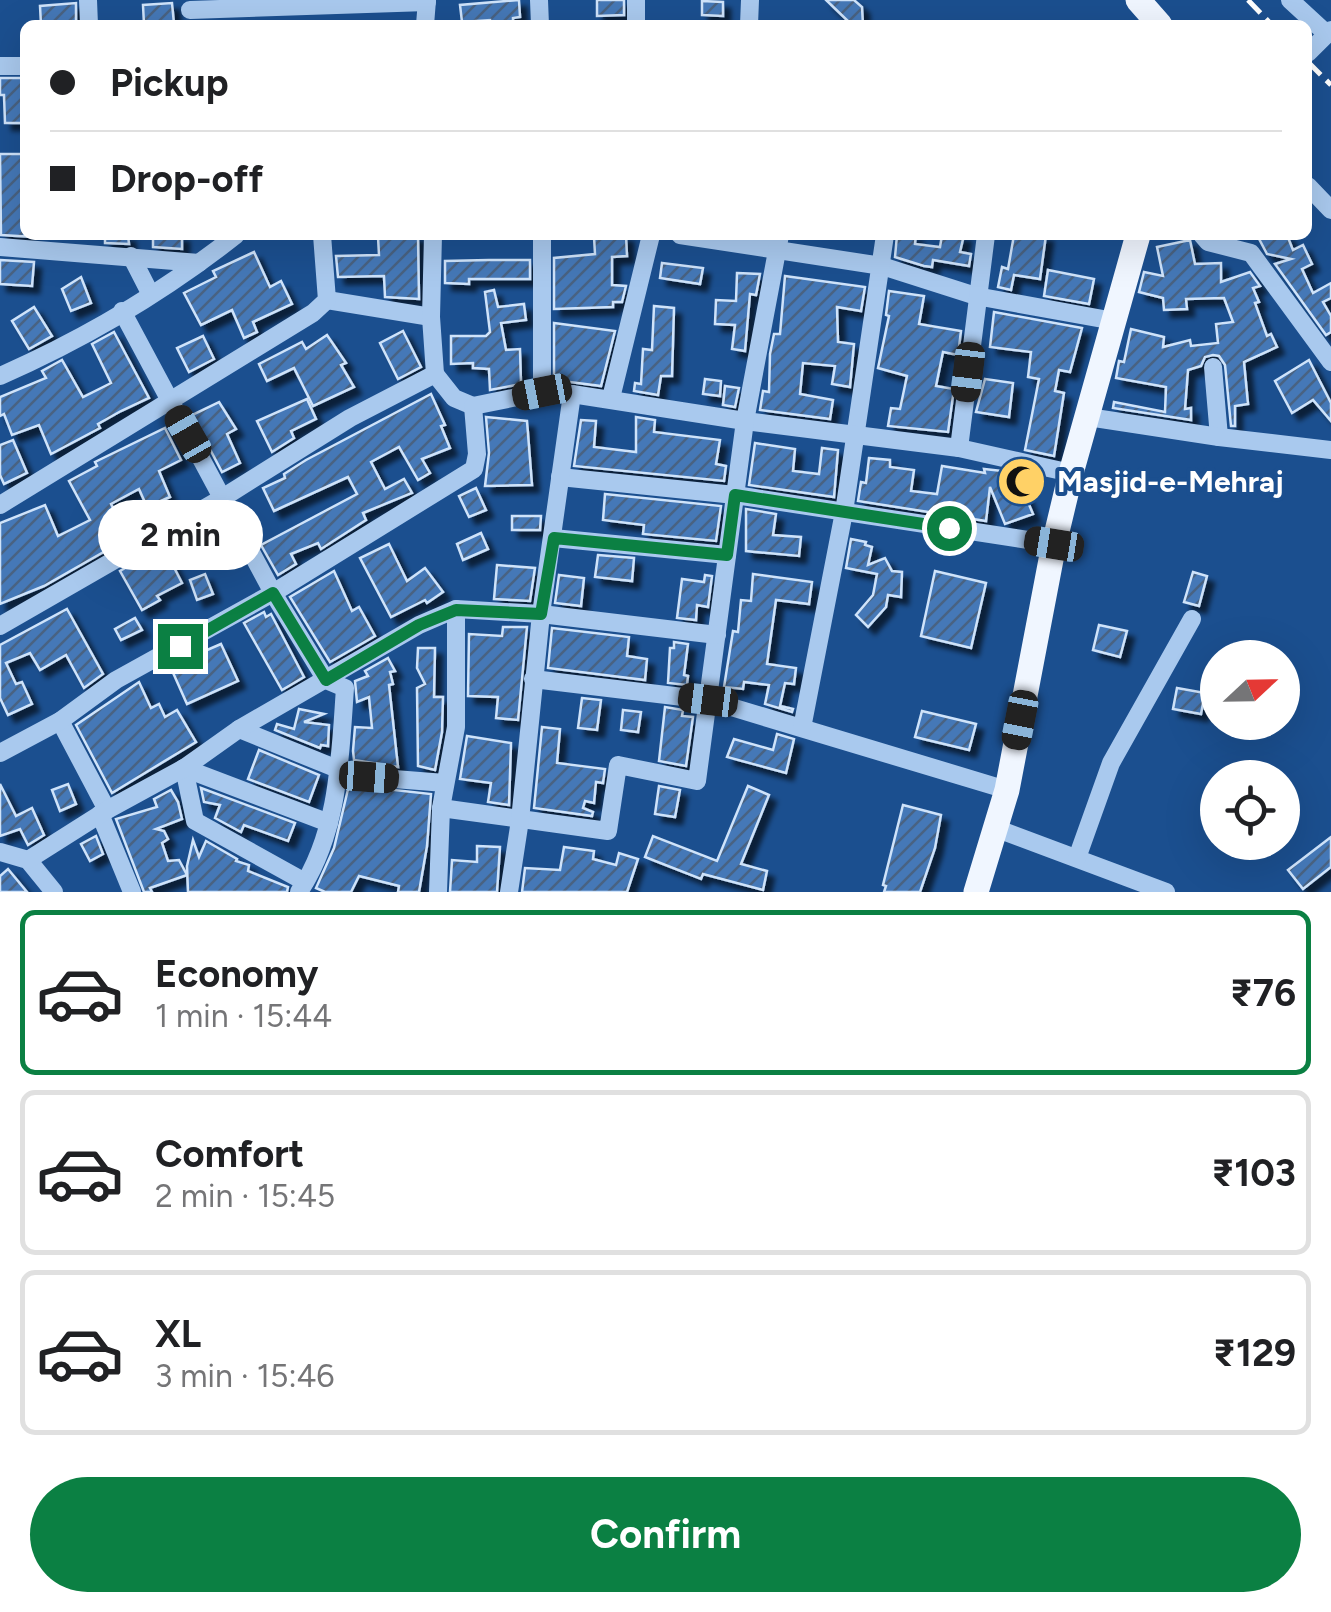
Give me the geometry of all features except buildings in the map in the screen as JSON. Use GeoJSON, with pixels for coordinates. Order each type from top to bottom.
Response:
{"type":"FeatureCollection","features":[{"type":"Feature","properties":{"kind":"main road"},"geometry":{"type":"LineString","coordinates":[[1138,0],[1156,20]]}},
{"type":"Feature","properties":{"kind":"main road"},"geometry":{"type":"LineString","coordinates":[[976,892],[1007,790],[1071,474],[1137,240]]}},
{"type":"Feature","properties":{"kind":"street"},"geometry":{"type":"LineString","coordinates":[[1290,0],[1329,32]]}},
{"type":"Feature","properties":{"kind":"street"},"geometry":{"type":"LineString","coordinates":[[190,12],[325,11],[427,1]]}},
{"type":"Feature","properties":{"kind":"street"},"geometry":{"type":"LineString","coordinates":[[1312,190],[1331,210]]}},
{"type":"Feature","properties":{"kind":"street"},"geometry":{"type":"LineString","coordinates":[[203,261],[205,240]]}},
{"type":"Feature","properties":{"kind":"street"},"geometry":{"type":"LineString","coordinates":[[0,376],[122,312],[230,240]]}},
{"type":"Feature","properties":{"kind":"street"},"geometry":{"type":"LineString","coordinates":[[322,240],[327,300]]}},
{"type":"Feature","properties":{"kind":"street"},"geometry":{"type":"LineString","coordinates":[[433,240],[435,374],[454,398],[473,406],[542,392],[610,398],[745,422],[959,448],[1071,474]]}},
{"type":"Feature","properties":{"kind":"street"},"geometry":{"type":"LineString","coordinates":[[542,240],[542,392]]}},
{"type":"Feature","properties":{"kind":"street"},"geometry":{"type":"LineString","coordinates":[[610,398],[650,240]]}},
{"type":"Feature","properties":{"kind":"street"},"geometry":{"type":"LineString","coordinates":[[742,240],[779,243],[882,266],[976,296],[1114,320]]}},
{"type":"Feature","properties":{"kind":"street"},"geometry":{"type":"LineString","coordinates":[[802,728],[844,512],[885,240]]}},
{"type":"Feature","properties":{"kind":"street"},"geometry":{"type":"LineString","coordinates":[[959,448],[985,240]]}},
{"type":"Feature","properties":{"kind":"street"},"geometry":{"type":"LineString","coordinates":[[1206,240],[1252,253],[1331,362]]}},
{"type":"Feature","properties":{"kind":"street"},"geometry":{"type":"LineString","coordinates":[[441,808],[608,831],[618,765],[698,781],[745,422],[779,243]]}},
{"type":"Feature","properties":{"kind":"street"},"geometry":{"type":"LineString","coordinates":[[0,247],[97,244],[132,256],[203,261]]}},
{"type":"Feature","properties":{"kind":"street"},"geometry":{"type":"LineString","coordinates":[[132,256],[150,294]]}},
{"type":"Feature","properties":{"kind":"street"},"geometry":{"type":"LineString","coordinates":[[327,300],[432,318]]}},
{"type":"Feature","properties":{"kind":"street"},"geometry":{"type":"LineString","coordinates":[[0,506],[170,404],[327,300]]}},
{"type":"Feature","properties":{"kind":"street"},"geometry":{"type":"LineString","coordinates":[[122,312],[273,593],[326,680],[345,688],[340,770],[315,865],[302,887],[194,821],[184,768]]}},
{"type":"Feature","properties":{"kind":"street"},"geometry":{"type":"LineString","coordinates":[[1213,367],[1220,437]]}},
{"type":"Feature","properties":{"kind":"street"},"geometry":{"type":"LineString","coordinates":[[0,626],[224,497],[350,418],[435,374]]}},
{"type":"Feature","properties":{"kind":"street"},"geometry":{"type":"LineString","coordinates":[[509,892],[541,614],[572,394]]}},
{"type":"Feature","properties":{"kind":"street"},"geometry":{"type":"LineString","coordinates":[[0,753],[60,722],[116,680],[273,593],[474,469],[477,454],[473,406]]}},
{"type":"Feature","properties":{"kind":"street"},"geometry":{"type":"LineString","coordinates":[[1088,416],[1331,450]]}},
{"type":"Feature","properties":{"kind":"street"},"geometry":{"type":"LineString","coordinates":[[560,478],[735,495],[1054,544]]}},
{"type":"Feature","properties":{"kind":"street"},"geometry":{"type":"LineString","coordinates":[[554,538],[727,555]]}},
{"type":"Feature","properties":{"kind":"street"},"geometry":{"type":"LineString","coordinates":[[28,860],[184,768],[239,728],[419,625],[456,610],[541,614],[716,635]]}},
{"type":"Feature","properties":{"kind":"street"},"geometry":{"type":"LineString","coordinates":[[438,892],[441,808],[456,727],[456,610]]}},
{"type":"Feature","properties":{"kind":"street"},"geometry":{"type":"LineString","coordinates":[[1077,858],[1111,764],[1192,619]]}},
{"type":"Feature","properties":{"kind":"street"},"geometry":{"type":"LineString","coordinates":[[533,680],[708,700],[1007,790]]}},
{"type":"Feature","properties":{"kind":"street"},"geometry":{"type":"LineString","coordinates":[[60,722],[104,812],[132,892]]}},
{"type":"Feature","properties":{"kind":"street"},"geometry":{"type":"LineString","coordinates":[[239,728],[340,770],[369,777],[445,783]]}},
{"type":"Feature","properties":{"kind":"street"},"geometry":{"type":"LineString","coordinates":[[184,768],[328,823]]}},
{"type":"Feature","properties":{"kind":"street"},"geometry":{"type":"LineString","coordinates":[[996,828],[1166,892]]}},
{"type":"Feature","properties":{"kind":"street"},"geometry":{"type":"LineString","coordinates":[[0,852],[28,860],[54,892]]}},
{"type":"Feature","properties":{"kind":"railway"},"geometry":{"type":"LineString","coordinates":[[1248,0],[1267,20]]}},
{"type":"Feature","properties":{"kind":"railway"},"geometry":{"type":"LineString","coordinates":[[1312,66],[1331,85]]}},
{"type":"Feature","properties":{"kind":"place","name":"Masjid-e-Mehraj"},"geometry":{"type":"Point","coordinates":[1022,481]}},
{"type":"Feature","properties":{"kind":"route"},"geometry":{"type":"LineString","coordinates":[[180,646],[273,593],[326,680],[419,625],[456,610],[541,614],[554,538],[727,555],[735,495],[949,528]]}}]}
